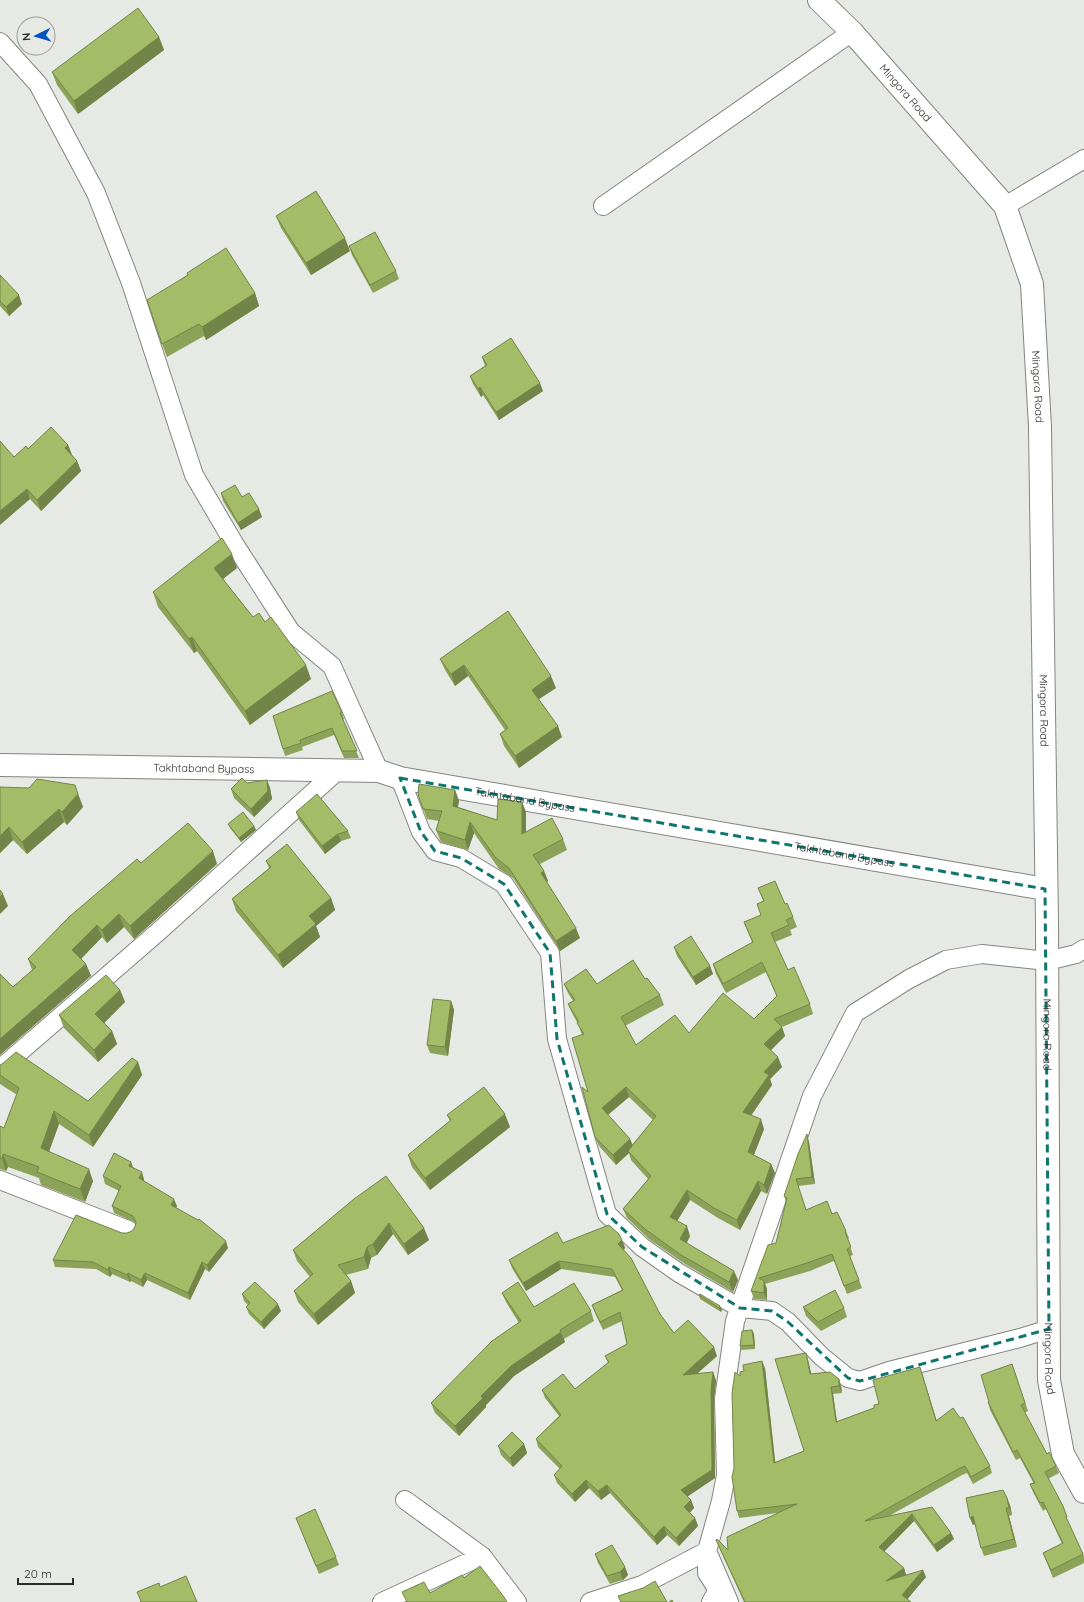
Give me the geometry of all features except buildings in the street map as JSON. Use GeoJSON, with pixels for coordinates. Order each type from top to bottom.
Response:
{"type":"FeatureCollection","features":[{"type":"Feature","properties":{"kind":"main road","name":"Mingora Road"},"geometry":{"type":"LineString","coordinates":[[819,0],[852,32],[1005,206],[1032,284],[1040,427],[1047,961],[1049,1380],[1063,1454],[1084,1492]]}},
{"type":"Feature","properties":{"kind":"main road","name":"Takhtaband Bypass"},"geometry":{"type":"LineString","coordinates":[[0,766],[336,772],[379,771],[400,778],[1045,889]]}},
{"type":"Feature","properties":{"kind":"street"},"geometry":{"type":"LineString","coordinates":[[603,206],[852,32]]}},
{"type":"Feature","properties":{"kind":"street"},"geometry":{"type":"LineString","coordinates":[[0,42],[38,84],[96,193],[131,283],[194,475],[235,545],[291,632],[332,666],[379,771]]}},
{"type":"Feature","properties":{"kind":"street"},"geometry":{"type":"LineString","coordinates":[[1005,206],[1084,159]]}},
{"type":"Feature","properties":{"kind":"street"},"geometry":{"type":"LineString","coordinates":[[0,1069],[158,932],[336,772]]}},
{"type":"Feature","properties":{"kind":"street"},"geometry":{"type":"LineString","coordinates":[[400,778],[421,832],[435,851],[461,858],[504,884],[550,953],[557,1039],[607,1214],[642,1247],[679,1273],[740,1308],[772,1311],[788,1322],[821,1356],[848,1378],[860,1381],[889,1371],[1020,1338],[1049,1329]]}},
{"type":"Feature","properties":{"kind":"street"},"geometry":{"type":"LineString","coordinates":[[711,1602],[716,1593],[716,1587],[707,1573],[707,1551],[721,1502],[726,1475],[724,1399],[735,1321],[812,1096],[855,1013],[909,979],[946,960],[982,954],[1047,961],[1076,954],[1084,949]]}},
{"type":"Feature","properties":{"kind":"street"},"geometry":{"type":"LineString","coordinates":[[0,1180],[128,1230]]}},
{"type":"Feature","properties":{"kind":"street"},"geometry":{"type":"LineString","coordinates":[[405,1500],[482,1556],[517,1602]]}},
{"type":"Feature","properties":{"kind":"street"},"geometry":{"type":"LineString","coordinates":[[590,1602],[642,1585],[707,1551]]}},
{"type":"Feature","properties":{"kind":"street"},"geometry":{"type":"LineString","coordinates":[[707,1551],[729,1602]]}},
{"type":"Feature","properties":{"kind":"street"},"geometry":{"type":"LineString","coordinates":[[382,1602],[482,1556]]}},
{"type":"Feature","properties":{"kind":"highlighted area"},"geometry":{"type":"Polygon","coordinates":[[[400,778],[863,858],[1045,889],[1049,1329],[860,1381],[848,1378],[788,1322],[772,1311],[740,1308],[642,1247],[607,1214],[557,1039],[550,953],[504,884],[461,858],[435,851],[421,832],[400,778]]]}}]}
